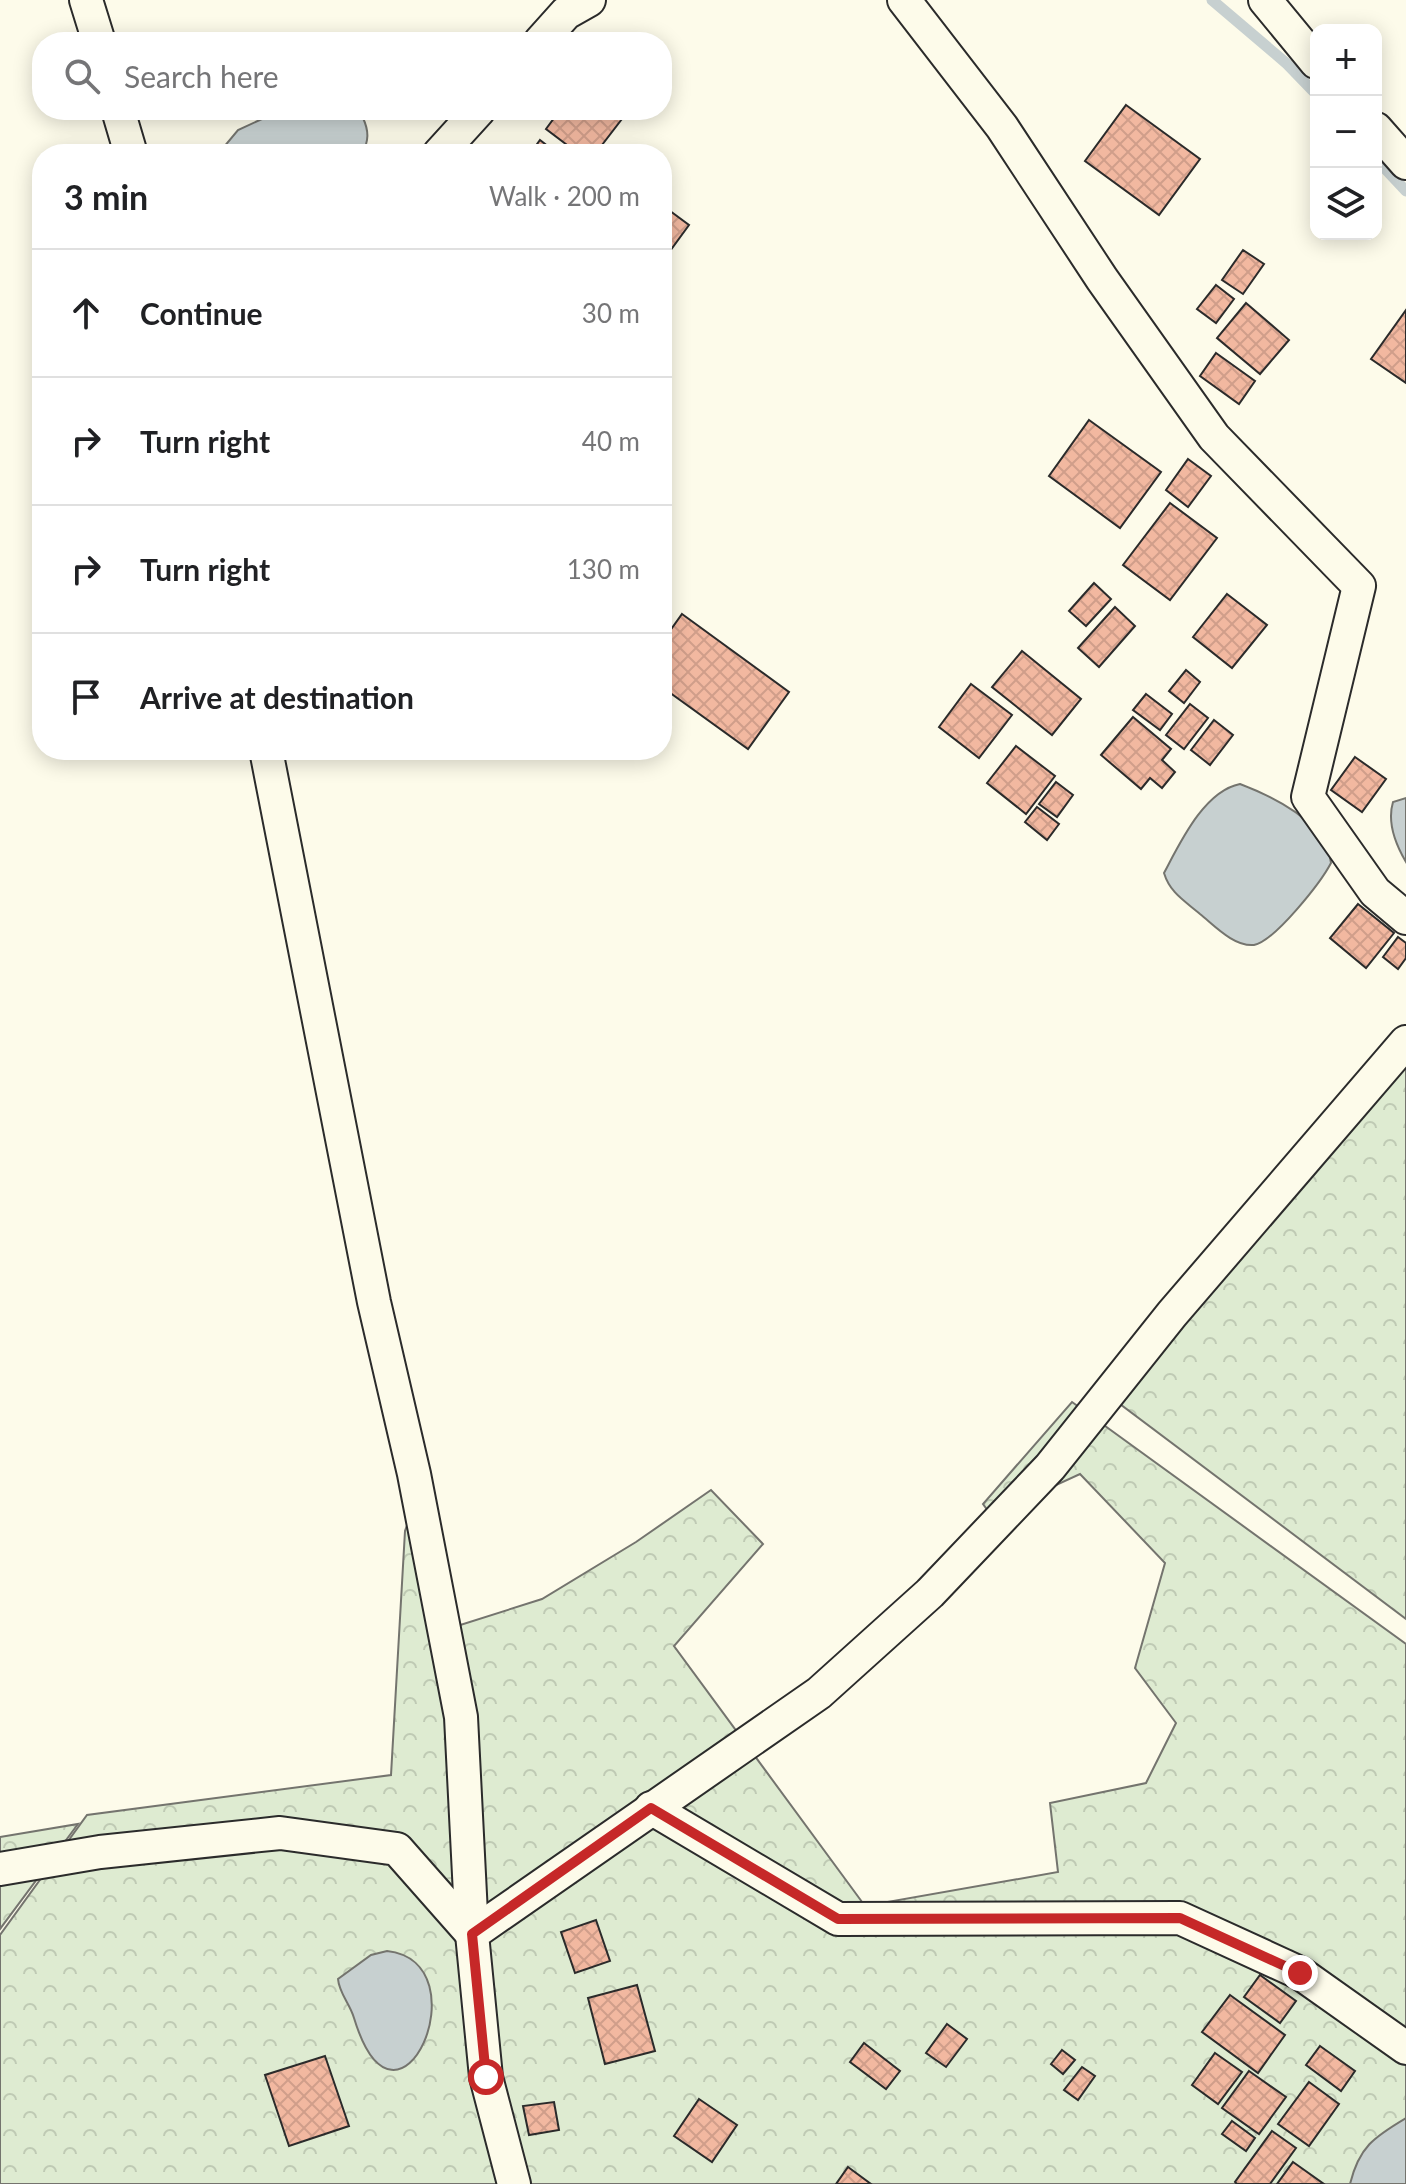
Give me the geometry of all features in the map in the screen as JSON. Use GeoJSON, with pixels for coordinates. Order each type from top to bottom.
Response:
{"type":"FeatureCollection","features":[{"type":"Feature","properties":{"kind":"street"},"geometry":{"type":"LineString","coordinates":[[86,0],[96,32]]}},
{"type":"Feature","properties":{"kind":"street"},"geometry":{"type":"LineString","coordinates":[[549,32],[566,13],[589,0]]}},
{"type":"Feature","properties":{"kind":"street"},"geometry":{"type":"LineString","coordinates":[[904,0],[1002,127],[1102,279],[1214,437],[1359,586],[1308,797],[1375,892],[1406,918]]}},
{"type":"Feature","properties":{"kind":"street"},"geometry":{"type":"LineString","coordinates":[[1265,0],[1310,55]]}},
{"type":"Feature","properties":{"kind":"street"},"geometry":{"type":"LineString","coordinates":[[121,120],[128,144]]}},
{"type":"Feature","properties":{"kind":"street"},"geometry":{"type":"LineString","coordinates":[[448,144],[470,120]]}},
{"type":"Feature","properties":{"kind":"street"},"geometry":{"type":"LineString","coordinates":[[1382,136],[1406,163]]}},
{"type":"Feature","properties":{"kind":"street"},"geometry":{"type":"LineString","coordinates":[[268,760],[374,1302],[414,1474],[461,1717],[472,1934],[486,2077],[514,2184]]}},
{"type":"Feature","properties":{"kind":"street"},"geometry":{"type":"LineString","coordinates":[[472,1934],[819,1693],[930,1593],[1050,1467],[1172,1314],[1406,1042]]}},
{"type":"Feature","properties":{"kind":"street"},"geometry":{"type":"LineString","coordinates":[[651,1808],[838,1919],[1180,1918],[1300,1973],[1406,2048]]}},
{"type":"Feature","properties":{"kind":"street"},"geometry":{"type":"LineString","coordinates":[[0,1869],[100,1852],[265,1834],[397,1849],[472,1934]]}},
{"type":"Feature","properties":{"kind":"green space"},"geometry":{"type":"Polygon","coordinates":[[[1406,1056],[1406,1619],[1112,1398],[1406,1056]]]}},
{"type":"Feature","properties":{"kind":"green space"},"geometry":{"type":"Polygon","coordinates":[[[1072,1402],[1406,1644],[1406,2184],[0,2184],[0,1935],[87,1815],[391,1775],[405,1531],[410,1517],[454,1627],[542,1599],[636,1542],[711,1490],[763,1544],[674,1646],[865,1906],[1058,1872],[1050,1803],[1146,1783],[1176,1723],[1135,1668],[1165,1563],[1080,1474],[991,1515],[983,1504],[1072,1402]]]}},
{"type":"Feature","properties":{"kind":"green space"},"geometry":{"type":"Polygon","coordinates":[[[78,1824],[0,1929],[0,1837],[78,1824]]]}},
{"type":"Feature","properties":{"kind":"shaded area"},"geometry":{"type":"Polygon","coordinates":[[[260,120],[364,120],[367,136],[365,144],[226,144],[238,130],[260,120]]]}},
{"type":"Feature","properties":{"kind":"shaded area"},"geometry":{"type":"Polygon","coordinates":[[[1240,784],[1283,804],[1309,823],[1320,835],[1331,863],[1285,922],[1254,945],[1239,943],[1218,929],[1179,896],[1164,873],[1204,807],[1227,789],[1240,784]]]}},
{"type":"Feature","properties":{"kind":"shaded area"},"geometry":{"type":"Polygon","coordinates":[[[1406,798],[1406,862],[1396,841],[1391,810],[1393,802],[1406,798]]]}},
{"type":"Feature","properties":{"kind":"shaded area"},"geometry":{"type":"Polygon","coordinates":[[[387,1951],[416,1963],[429,1986],[431,2015],[424,2043],[410,2063],[392,2070],[372,2057],[338,1979],[371,1955],[387,1951]]]}},
{"type":"Feature","properties":{"kind":"shaded area"},"geometry":{"type":"Polygon","coordinates":[[[1406,2118],[1406,2184],[1350,2184],[1358,2161],[1369,2144],[1406,2118]]]}},
{"type":"Feature","properties":{"kind":"building"},"geometry":{"type":"Polygon","coordinates":[[[1126,105],[1200,159],[1159,215],[1085,161],[1126,105]]]}},
{"type":"Feature","properties":{"kind":"building"},"geometry":{"type":"Polygon","coordinates":[[[553,120],[621,120],[603,144],[566,144],[546,129],[553,120]]]}},
{"type":"Feature","properties":{"kind":"building"},"geometry":{"type":"Polygon","coordinates":[[[672,212],[689,225],[672,248],[672,212]]]}},
{"type":"Feature","properties":{"kind":"building"},"geometry":{"type":"Polygon","coordinates":[[[1243,250],[1264,264],[1243,294],[1222,280],[1243,250]]]}},
{"type":"Feature","properties":{"kind":"building"},"geometry":{"type":"Polygon","coordinates":[[[1216,285],[1234,299],[1216,323],[1197,309],[1216,285]]]}},
{"type":"Feature","properties":{"kind":"building"},"geometry":{"type":"Polygon","coordinates":[[[1246,303],[1289,340],[1260,374],[1217,338],[1246,303]]]}},
{"type":"Feature","properties":{"kind":"building"},"geometry":{"type":"Polygon","coordinates":[[[1406,310],[1406,383],[1371,359],[1406,310]]]}},
{"type":"Feature","properties":{"kind":"building"},"geometry":{"type":"Polygon","coordinates":[[[1216,353],[1255,381],[1239,404],[1200,376],[1216,353]]]}},
{"type":"Feature","properties":{"kind":"building"},"geometry":{"type":"Polygon","coordinates":[[[1089,420],[1161,472],[1120,528],[1049,476],[1089,420]]]}},
{"type":"Feature","properties":{"kind":"building"},"geometry":{"type":"Polygon","coordinates":[[[1188,459],[1211,476],[1188,507],[1166,490],[1188,459]]]}},
{"type":"Feature","properties":{"kind":"building"},"geometry":{"type":"Polygon","coordinates":[[[1170,503],[1217,538],[1170,600],[1123,565],[1170,503]]]}},
{"type":"Feature","properties":{"kind":"building"},"geometry":{"type":"Polygon","coordinates":[[[1094,583],[1111,599],[1086,626],[1069,611],[1094,583]]]}},
{"type":"Feature","properties":{"kind":"building"},"geometry":{"type":"Polygon","coordinates":[[[1227,594],[1267,625],[1232,668],[1193,637],[1227,594]]]}},
{"type":"Feature","properties":{"kind":"building"},"geometry":{"type":"Polygon","coordinates":[[[1115,607],[1135,626],[1099,667],[1078,648],[1115,607]]]}},
{"type":"Feature","properties":{"kind":"building"},"geometry":{"type":"Polygon","coordinates":[[[682,614],[789,692],[748,749],[672,694],[672,628],[682,614]]]}},
{"type":"Feature","properties":{"kind":"building"},"geometry":{"type":"Polygon","coordinates":[[[1022,651],[1081,699],[1052,735],[992,687],[1022,651]]]}},
{"type":"Feature","properties":{"kind":"building"},"geometry":{"type":"Polygon","coordinates":[[[1186,670],[1200,682],[1184,703],[1169,691],[1186,670]]]}},
{"type":"Feature","properties":{"kind":"building"},"geometry":{"type":"Polygon","coordinates":[[[971,684],[1012,715],[979,758],[939,727],[971,684]]]}},
{"type":"Feature","properties":{"kind":"building"},"geometry":{"type":"Polygon","coordinates":[[[1146,694],[1172,714],[1160,730],[1133,710],[1146,694]]]}},
{"type":"Feature","properties":{"kind":"building"},"geometry":{"type":"Polygon","coordinates":[[[1190,704],[1208,718],[1184,749],[1166,735],[1190,704]]]}},
{"type":"Feature","properties":{"kind":"building"},"geometry":{"type":"Polygon","coordinates":[[[1133,717],[1171,749],[1162,760],[1175,772],[1162,788],[1150,778],[1141,789],[1101,755],[1133,717]]]}},
{"type":"Feature","properties":{"kind":"building"},"geometry":{"type":"Polygon","coordinates":[[[1214,720],[1233,735],[1210,765],[1191,750],[1214,720]]]}},
{"type":"Feature","properties":{"kind":"building"},"geometry":{"type":"Polygon","coordinates":[[[1016,746],[1055,776],[1026,814],[987,783],[1016,746]]]}},
{"type":"Feature","properties":{"kind":"building"},"geometry":{"type":"Polygon","coordinates":[[[1355,757],[1386,779],[1362,812],[1331,790],[1355,757]]]}},
{"type":"Feature","properties":{"kind":"building"},"geometry":{"type":"Polygon","coordinates":[[[1056,782],[1073,795],[1057,817],[1039,804],[1056,782]]]}},
{"type":"Feature","properties":{"kind":"building"},"geometry":{"type":"Polygon","coordinates":[[[1037,807],[1059,824],[1047,840],[1025,822],[1037,807]]]}},
{"type":"Feature","properties":{"kind":"building"},"geometry":{"type":"Polygon","coordinates":[[[1358,904],[1394,933],[1366,968],[1330,938],[1358,904]]]}},
{"type":"Feature","properties":{"kind":"building"},"geometry":{"type":"Polygon","coordinates":[[[1398,937],[1406,943],[1406,958],[1398,969],[1383,957],[1398,937]]]}},
{"type":"Feature","properties":{"kind":"building"},"geometry":{"type":"Polygon","coordinates":[[[596,1920],[610,1961],[575,1973],[561,1932],[596,1920]]]}},
{"type":"Feature","properties":{"kind":"building"},"geometry":{"type":"Polygon","coordinates":[[[1260,1975],[1296,2001],[1280,2023],[1244,1997],[1260,1975]]]}},
{"type":"Feature","properties":{"kind":"building"},"geometry":{"type":"Polygon","coordinates":[[[637,1985],[655,2051],[605,2064],[588,1998],[637,1985]]]}},
{"type":"Feature","properties":{"kind":"building"},"geometry":{"type":"Polygon","coordinates":[[[1230,1995],[1285,2035],[1258,2073],[1202,2032],[1230,1995]]]}},
{"type":"Feature","properties":{"kind":"building"},"geometry":{"type":"Polygon","coordinates":[[[947,2024],[967,2039],[946,2067],[926,2053],[947,2024]]]}},
{"type":"Feature","properties":{"kind":"building"},"geometry":{"type":"Polygon","coordinates":[[[864,2043],[900,2071],[886,2089],[850,2062],[864,2043]]]}},
{"type":"Feature","properties":{"kind":"building"},"geometry":{"type":"Polygon","coordinates":[[[1320,2046],[1355,2071],[1341,2091],[1306,2065],[1320,2046]]]}},
{"type":"Feature","properties":{"kind":"building"},"geometry":{"type":"Polygon","coordinates":[[[1062,2050],[1075,2060],[1063,2074],[1051,2064],[1062,2050]]]}},
{"type":"Feature","properties":{"kind":"building"},"geometry":{"type":"Polygon","coordinates":[[[1215,2053],[1242,2072],[1218,2104],[1192,2085],[1215,2053]]]}},
{"type":"Feature","properties":{"kind":"building"},"geometry":{"type":"Polygon","coordinates":[[[325,2056],[349,2126],[289,2146],[265,2075],[325,2056]]]}},
{"type":"Feature","properties":{"kind":"building"},"geometry":{"type":"Polygon","coordinates":[[[1082,2067],[1095,2076],[1078,2100],[1064,2090],[1082,2067]]]}},
{"type":"Feature","properties":{"kind":"building"},"geometry":{"type":"Polygon","coordinates":[[[1249,2071],[1286,2097],[1259,2134],[1222,2108],[1249,2071]]]}},
{"type":"Feature","properties":{"kind":"building"},"geometry":{"type":"Polygon","coordinates":[[[1309,2082],[1339,2104],[1309,2146],[1278,2124],[1309,2082]]]}},
{"type":"Feature","properties":{"kind":"building"},"geometry":{"type":"Polygon","coordinates":[[[699,2099],[737,2125],[712,2162],[674,2136],[699,2099]]]}},
{"type":"Feature","properties":{"kind":"building"},"geometry":{"type":"Polygon","coordinates":[[[554,2102],[559,2130],[529,2135],[523,2106],[554,2102]]]}},
{"type":"Feature","properties":{"kind":"building"},"geometry":{"type":"Polygon","coordinates":[[[1232,2121],[1255,2138],[1246,2151],[1222,2134],[1232,2121]]]}},
{"type":"Feature","properties":{"kind":"building"},"geometry":{"type":"Polygon","coordinates":[[[1272,2131],[1296,2148],[1270,2184],[1237,2184],[1235,2182],[1272,2131]]]}},
{"type":"Feature","properties":{"kind":"building"},"geometry":{"type":"Polygon","coordinates":[[[1293,2162],[1324,2184],[1277,2184],[1293,2162]]]}},
{"type":"Feature","properties":{"kind":"building"},"geometry":{"type":"Polygon","coordinates":[[[848,2167],[871,2184],[836,2184],[848,2167]]]}},
{"type":"Feature","properties":{"kind":"waterway"},"geometry":{"type":"LineString","coordinates":[[1212,0],[1286,63],[1310,88]]}},
{"type":"Feature","properties":{"kind":"waterway"},"geometry":{"type":"LineString","coordinates":[[1382,165],[1406,191]]}},
{"type":"Feature","properties":{"kind":"route"},"geometry":{"type":"LineString","coordinates":[[486,2077],[472,1934],[651,1808],[838,1919],[1180,1918],[1300,1973]]}}]}
